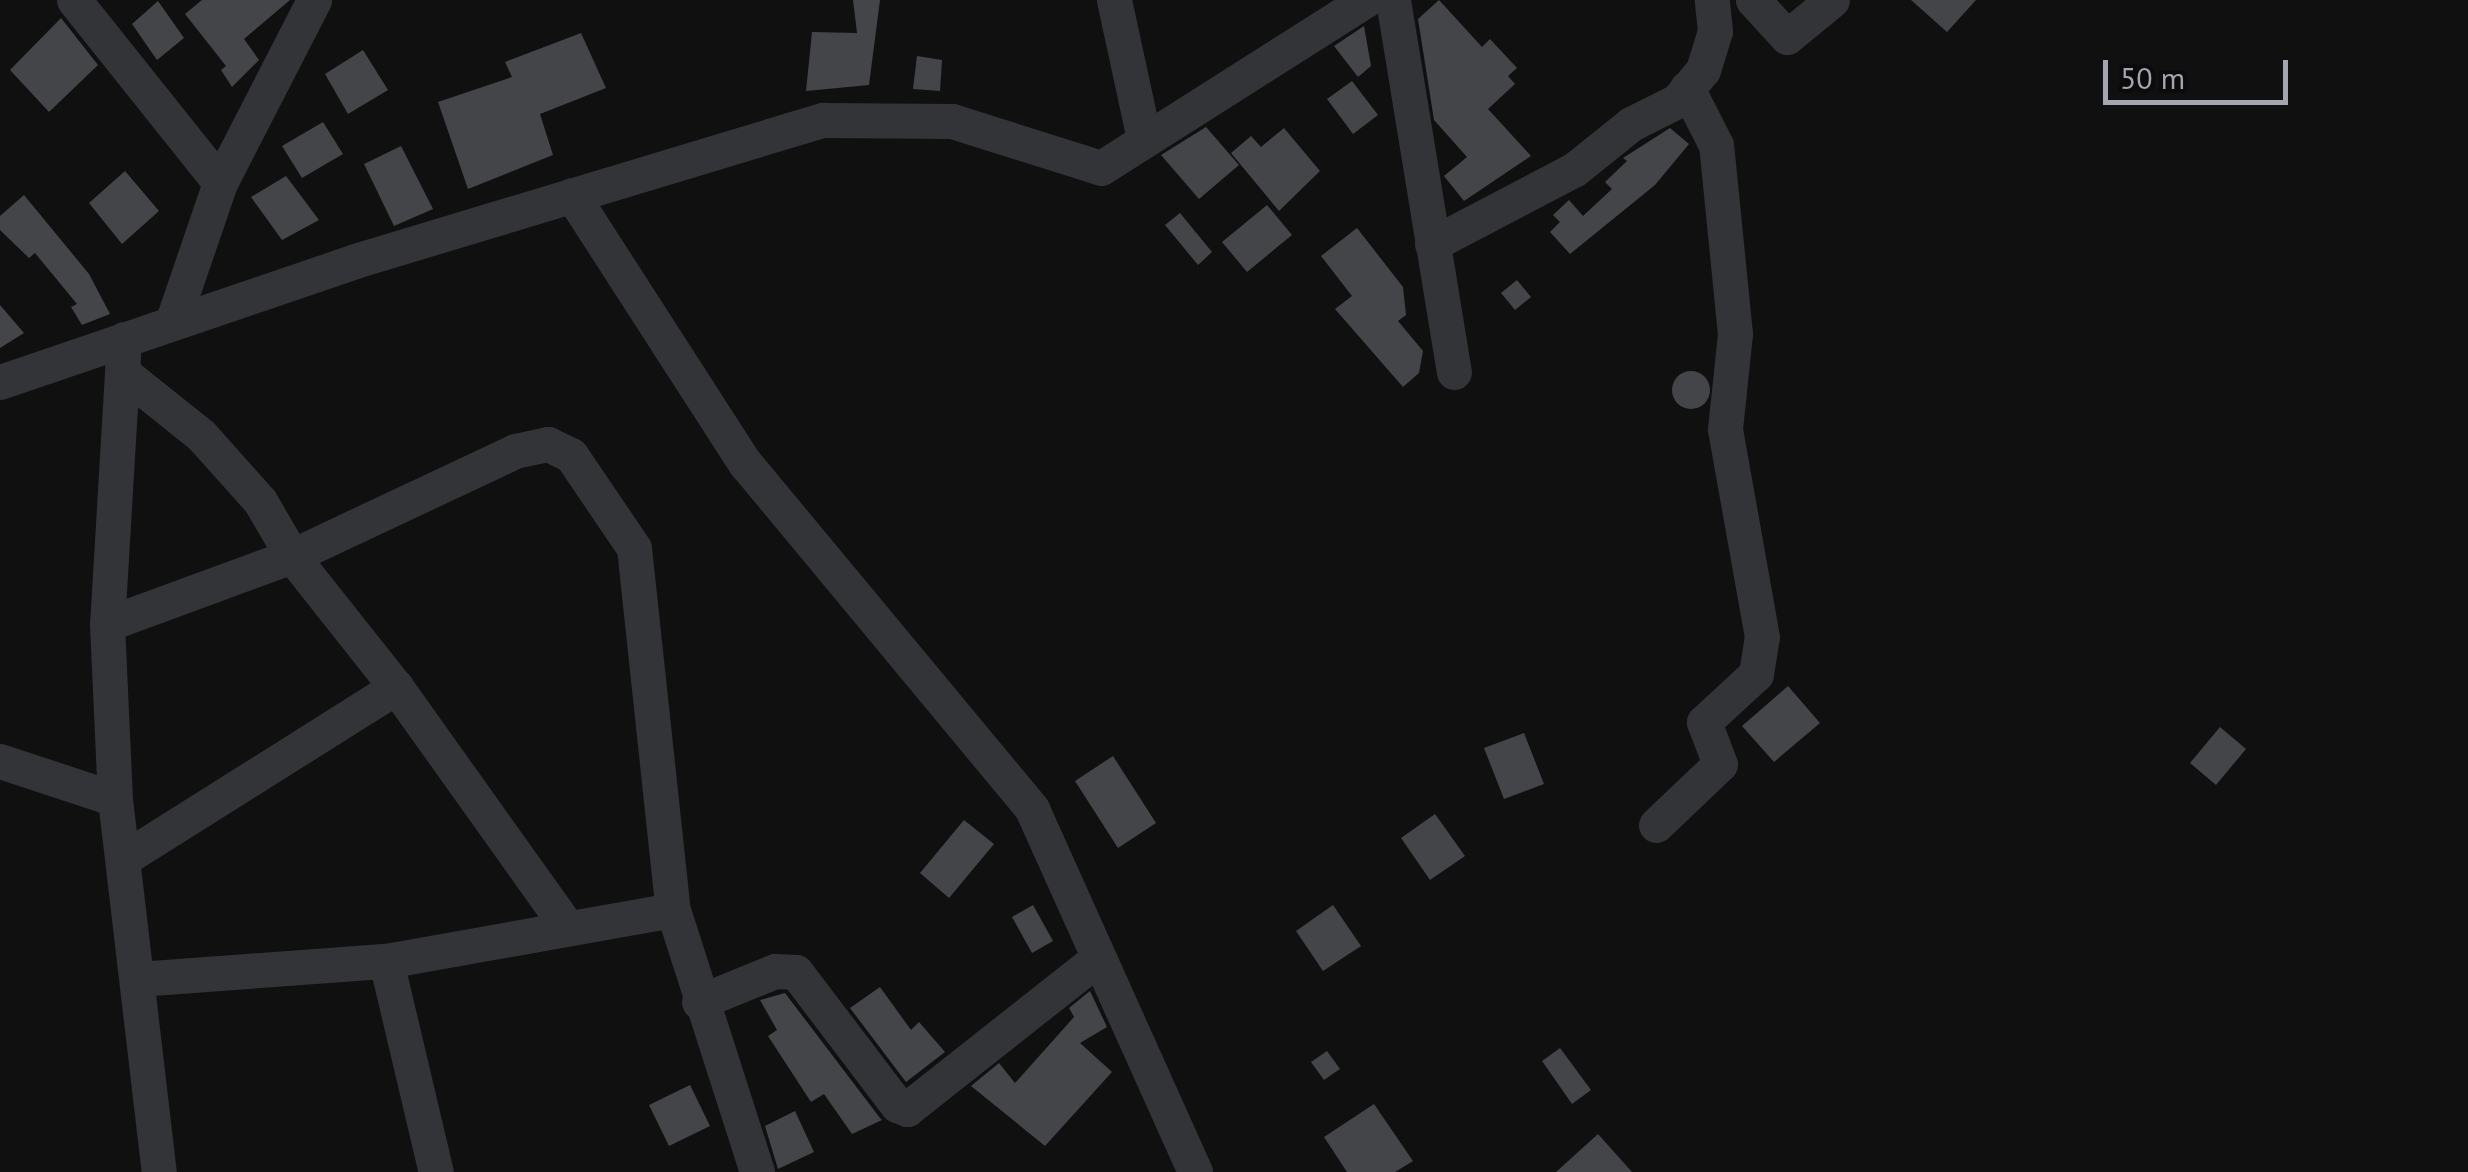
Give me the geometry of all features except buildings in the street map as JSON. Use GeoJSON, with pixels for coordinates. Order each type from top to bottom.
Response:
{"type":"FeatureCollection","features":[{"type":"Feature","properties":{"kind":"street"},"geometry":{"type":"LineString","coordinates":[[74,0],[220,183]]}},
{"type":"Feature","properties":{"kind":"street"},"geometry":{"type":"LineString","coordinates":[[172,323],[220,183],[314,0]]}},
{"type":"Feature","properties":{"kind":"street"},"geometry":{"type":"LineString","coordinates":[[1114,0],[1144,139]]}},
{"type":"Feature","properties":{"kind":"street"},"geometry":{"type":"LineString","coordinates":[[0,382],[123,356],[172,323],[572,195],[823,120],[952,121],[1101,168],[1366,0]]}},
{"type":"Feature","properties":{"kind":"street"},"geometry":{"type":"LineString","coordinates":[[1393,0],[1454,372]]}},
{"type":"Feature","properties":{"kind":"street"},"geometry":{"type":"LineString","coordinates":[[1432,244],[1575,169],[1687,88],[1703,70],[1714,31],[1712,0]]}},
{"type":"Feature","properties":{"kind":"street"},"geometry":{"type":"LineString","coordinates":[[1753,0],[1788,37],[1832,0]]}},
{"type":"Feature","properties":{"kind":"street"},"geometry":{"type":"LineString","coordinates":[[1656,826],[1720,764],[1704,722],[1756,674],[1762,637],[1725,429],[1734,334],[1716,145],[1687,88]]}},
{"type":"Feature","properties":{"kind":"street"},"geometry":{"type":"LineString","coordinates":[[572,195],[745,463],[1032,809],[1098,958],[1156,1074],[1195,1172]]}},
{"type":"Feature","properties":{"kind":"street"},"geometry":{"type":"LineString","coordinates":[[123,356],[202,435],[260,501],[292,556],[396,687],[566,925]]}},
{"type":"Feature","properties":{"kind":"street"},"geometry":{"type":"LineString","coordinates":[[123,356],[106,624],[115,799],[159,1172]]}},
{"type":"Feature","properties":{"kind":"street"},"geometry":{"type":"LineString","coordinates":[[106,624],[292,556],[515,450],[548,444],[571,455],[634,548],[673,910],[699,1002],[757,1172]]}},
{"type":"Feature","properties":{"kind":"street"},"geometry":{"type":"LineString","coordinates":[[123,859],[396,687]]}},
{"type":"Feature","properties":{"kind":"street"},"geometry":{"type":"LineString","coordinates":[[0,761],[115,799]]}},
{"type":"Feature","properties":{"kind":"street"},"geometry":{"type":"LineString","coordinates":[[138,979],[386,961],[566,925],[673,910]]}},
{"type":"Feature","properties":{"kind":"street"},"geometry":{"type":"LineString","coordinates":[[699,1002],[776,971],[796,972],[897,1106],[906,1109],[1098,958]]}},
{"type":"Feature","properties":{"kind":"street"},"geometry":{"type":"LineString","coordinates":[[386,961],[436,1172]]}}]}
